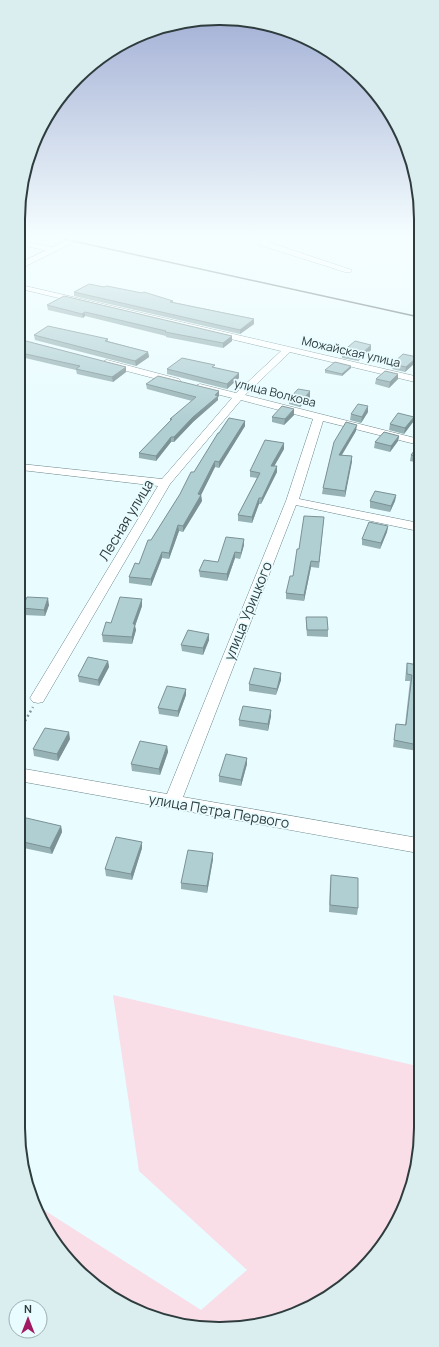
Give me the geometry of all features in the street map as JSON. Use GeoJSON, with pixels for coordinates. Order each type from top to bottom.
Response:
{"type":"FeatureCollection","features":[{"type":"Feature","properties":{"kind":"street","name":"Можайская улица"},"geometry":{"type":"LineString","coordinates":[[73,299],[414,379]]}},
{"type":"Feature","properties":{"kind":"street","name":"Лесная улица"},"geometry":{"type":"LineString","coordinates":[[38,698],[165,483],[238,397],[288,349]]}},
{"type":"Feature","properties":{"kind":"street","name":"улица Волкова"},"geometry":{"type":"LineString","coordinates":[[101,362],[414,441]]}},
{"type":"Feature","properties":{"kind":"street","name":"улица Урицкого"},"geometry":{"type":"LineString","coordinates":[[172,802],[292,501],[319,417]]}},
{"type":"Feature","properties":{"kind":"street"},"geometry":{"type":"LineString","coordinates":[[25,467],[165,483]]}},
{"type":"Feature","properties":{"kind":"street"},"geometry":{"type":"LineString","coordinates":[[292,501],[414,526]]}},
{"type":"Feature","properties":{"kind":"street","name":"улица Петра Первого"},"geometry":{"type":"LineString","coordinates":[[25,775],[414,845]]}},
{"type":"Feature","properties":{"kind":"path"},"geometry":{"type":"LineString","coordinates":[[25,720],[38,698]]}},
{"type":"Feature","properties":{"kind":"shaded area"},"geometry":{"type":"Polygon","coordinates":[[[113,995],[414,1065],[414,1140],[404,1190],[394,1214],[374,1246],[348,1274],[317,1296],[282,1312],[232,1322],[207,1322],[182,1318],[157,1312],[133,1302],[111,1289],[91,1274],[65,1246],[51,1225],[43,1209],[201,1310],[247,1270],[139,1171],[113,995]]]}},
{"type":"Feature","properties":{"kind":"building"},"geometry":{"type":"Polygon","coordinates":[[[59,299],[76,299],[232,336],[223,343],[165,332],[166,331],[85,312],[82,314],[47,305],[59,299]]]}},
{"type":"Feature","properties":{"kind":"building"},"geometry":{"type":"Polygon","coordinates":[[[104,299],[166,299],[173,301],[170,302],[254,319],[240,330],[104,299]]]}},
{"type":"Feature","properties":{"kind":"building"},"geometry":{"type":"Polygon","coordinates":[[[48,326],[108,339],[105,341],[148,352],[135,361],[34,335],[48,326]]]}},
{"type":"Feature","properties":{"kind":"building"},"geometry":{"type":"Polygon","coordinates":[[[355,341],[371,345],[359,356],[342,352],[355,341]]]}},
{"type":"Feature","properties":{"kind":"building"},"geometry":{"type":"Polygon","coordinates":[[[25,342],[126,367],[112,377],[76,369],[80,366],[25,354],[25,342]]]}},
{"type":"Feature","properties":{"kind":"building"},"geometry":{"type":"Polygon","coordinates":[[[403,354],[414,356],[414,360],[406,367],[392,364],[403,354]]]}},
{"type":"Feature","properties":{"kind":"building"},"geometry":{"type":"Polygon","coordinates":[[[182,358],[215,365],[212,367],[239,373],[227,384],[167,369],[182,358]]]}},
{"type":"Feature","properties":{"kind":"building"},"geometry":{"type":"Polygon","coordinates":[[[335,362],[351,366],[342,374],[325,370],[335,362]]]}},
{"type":"Feature","properties":{"kind":"building"},"geometry":{"type":"Polygon","coordinates":[[[385,371],[398,374],[390,382],[376,379],[385,371]]]}},
{"type":"Feature","properties":{"kind":"building"},"geometry":{"type":"Polygon","coordinates":[[[158,376],[219,391],[215,395],[218,396],[193,417],[174,437],[171,437],[156,456],[139,453],[172,419],[170,419],[196,397],[146,384],[158,376]]]}},
{"type":"Feature","properties":{"kind":"building"},"geometry":{"type":"Polygon","coordinates":[[[298,389],[310,391],[301,402],[289,399],[298,389]]]}},
{"type":"Feature","properties":{"kind":"building"},"geometry":{"type":"Polygon","coordinates":[[[358,404],[368,406],[362,417],[351,414],[358,404]]]}},
{"type":"Feature","properties":{"kind":"building"},"geometry":{"type":"Polygon","coordinates":[[[282,406],[294,409],[285,419],[272,417],[282,406]]]}},
{"type":"Feature","properties":{"kind":"building"},"geometry":{"type":"Polygon","coordinates":[[[398,413],[414,417],[405,428],[390,424],[398,413]]]}},
{"type":"Feature","properties":{"kind":"building"},"geometry":{"type":"Polygon","coordinates":[[[229,418],[245,421],[219,462],[215,461],[198,494],[201,495],[183,526],[178,525],[169,553],[162,552],[151,579],[129,577],[135,563],[139,564],[148,540],[151,540],[180,494],[191,472],[194,472],[229,418]]]}},
{"type":"Feature","properties":{"kind":"building"},"geometry":{"type":"Polygon","coordinates":[[[346,422],[357,425],[339,455],[352,456],[345,491],[323,488],[334,442],[346,422]]]}},
{"type":"Feature","properties":{"kind":"building"},"geometry":{"type":"Polygon","coordinates":[[[384,432],[399,436],[391,446],[375,442],[384,432]]]}},
{"type":"Feature","properties":{"kind":"building"},"geometry":{"type":"Polygon","coordinates":[[[265,440],[284,443],[271,466],[277,466],[262,498],[259,498],[252,517],[238,515],[260,473],[250,471],[265,440]]]}},
{"type":"Feature","properties":{"kind":"building"},"geometry":{"type":"Polygon","coordinates":[[[375,491],[396,495],[391,506],[370,501],[375,491]]]}},
{"type":"Feature","properties":{"kind":"building"},"geometry":{"type":"Polygon","coordinates":[[[304,516],[324,517],[319,562],[311,561],[304,595],[286,593],[290,576],[293,576],[304,516]]]}},
{"type":"Feature","properties":{"kind":"building"},"geometry":{"type":"Polygon","coordinates":[[[369,522],[388,526],[381,543],[362,539],[369,522]]]}},
{"type":"Feature","properties":{"kind":"building"},"geometry":{"type":"Polygon","coordinates":[[[226,537],[244,539],[241,553],[235,552],[227,574],[199,571],[204,560],[218,562],[226,537]]]}},
{"type":"Feature","properties":{"kind":"building"},"geometry":{"type":"Polygon","coordinates":[[[27,597],[48,598],[44,610],[25,608],[25,601],[27,597]]]}},
{"type":"Feature","properties":{"kind":"building"},"geometry":{"type":"Polygon","coordinates":[[[120,597],[142,599],[133,624],[135,624],[132,637],[102,635],[106,622],[111,623],[120,597]]]}},
{"type":"Feature","properties":{"kind":"building"},"geometry":{"type":"Polygon","coordinates":[[[306,617],[327,617],[328,630],[307,630],[306,617]]]}},
{"type":"Feature","properties":{"kind":"building"},"geometry":{"type":"Polygon","coordinates":[[[188,630],[209,634],[203,648],[181,645],[188,630]]]}},
{"type":"Feature","properties":{"kind":"building"},"geometry":{"type":"Polygon","coordinates":[[[88,657],[108,661],[98,680],[78,676],[88,657]]]}},
{"type":"Feature","properties":{"kind":"building"},"geometry":{"type":"Polygon","coordinates":[[[407,663],[414,664],[414,744],[394,740],[396,724],[406,725],[412,675],[407,674],[407,663]]]}},
{"type":"Feature","properties":{"kind":"building"},"geometry":{"type":"Polygon","coordinates":[[[254,668],[281,673],[277,689],[249,684],[254,668]]]}},
{"type":"Feature","properties":{"kind":"building"},"geometry":{"type":"Polygon","coordinates":[[[167,686],[186,689],[178,711],[158,708],[167,686]]]}},
{"type":"Feature","properties":{"kind":"building"},"geometry":{"type":"Polygon","coordinates":[[[243,706],[271,710],[268,724],[239,720],[243,706]]]}},
{"type":"Feature","properties":{"kind":"building"},"geometry":{"type":"Polygon","coordinates":[[[45,728],[69,732],[57,754],[33,749],[45,728]]]}},
{"type":"Feature","properties":{"kind":"building"},"geometry":{"type":"Polygon","coordinates":[[[140,741],[167,746],[159,769],[131,764],[140,741]]]}},
{"type":"Feature","properties":{"kind":"building"},"geometry":{"type":"Polygon","coordinates":[[[226,754],[247,758],[241,780],[219,776],[226,754]]]}},
{"type":"Feature","properties":{"kind":"building"},"geometry":{"type":"Polygon","coordinates":[[[25,818],[61,826],[50,848],[25,842],[25,818]]]}},
{"type":"Feature","properties":{"kind":"building"},"geometry":{"type":"Polygon","coordinates":[[[116,837],[142,842],[131,874],[105,869],[116,837]]]}},
{"type":"Feature","properties":{"kind":"building"},"geometry":{"type":"Polygon","coordinates":[[[188,850],[213,853],[207,886],[181,883],[188,850]]]}},
{"type":"Feature","properties":{"kind":"building"},"geometry":{"type":"Polygon","coordinates":[[[331,875],[358,878],[358,908],[330,905],[331,875]]]}},
{"type":"Feature","properties":{"kind":"railway"},"geometry":{"type":"LineString","coordinates":[[336,299],[414,316]]}}]}
